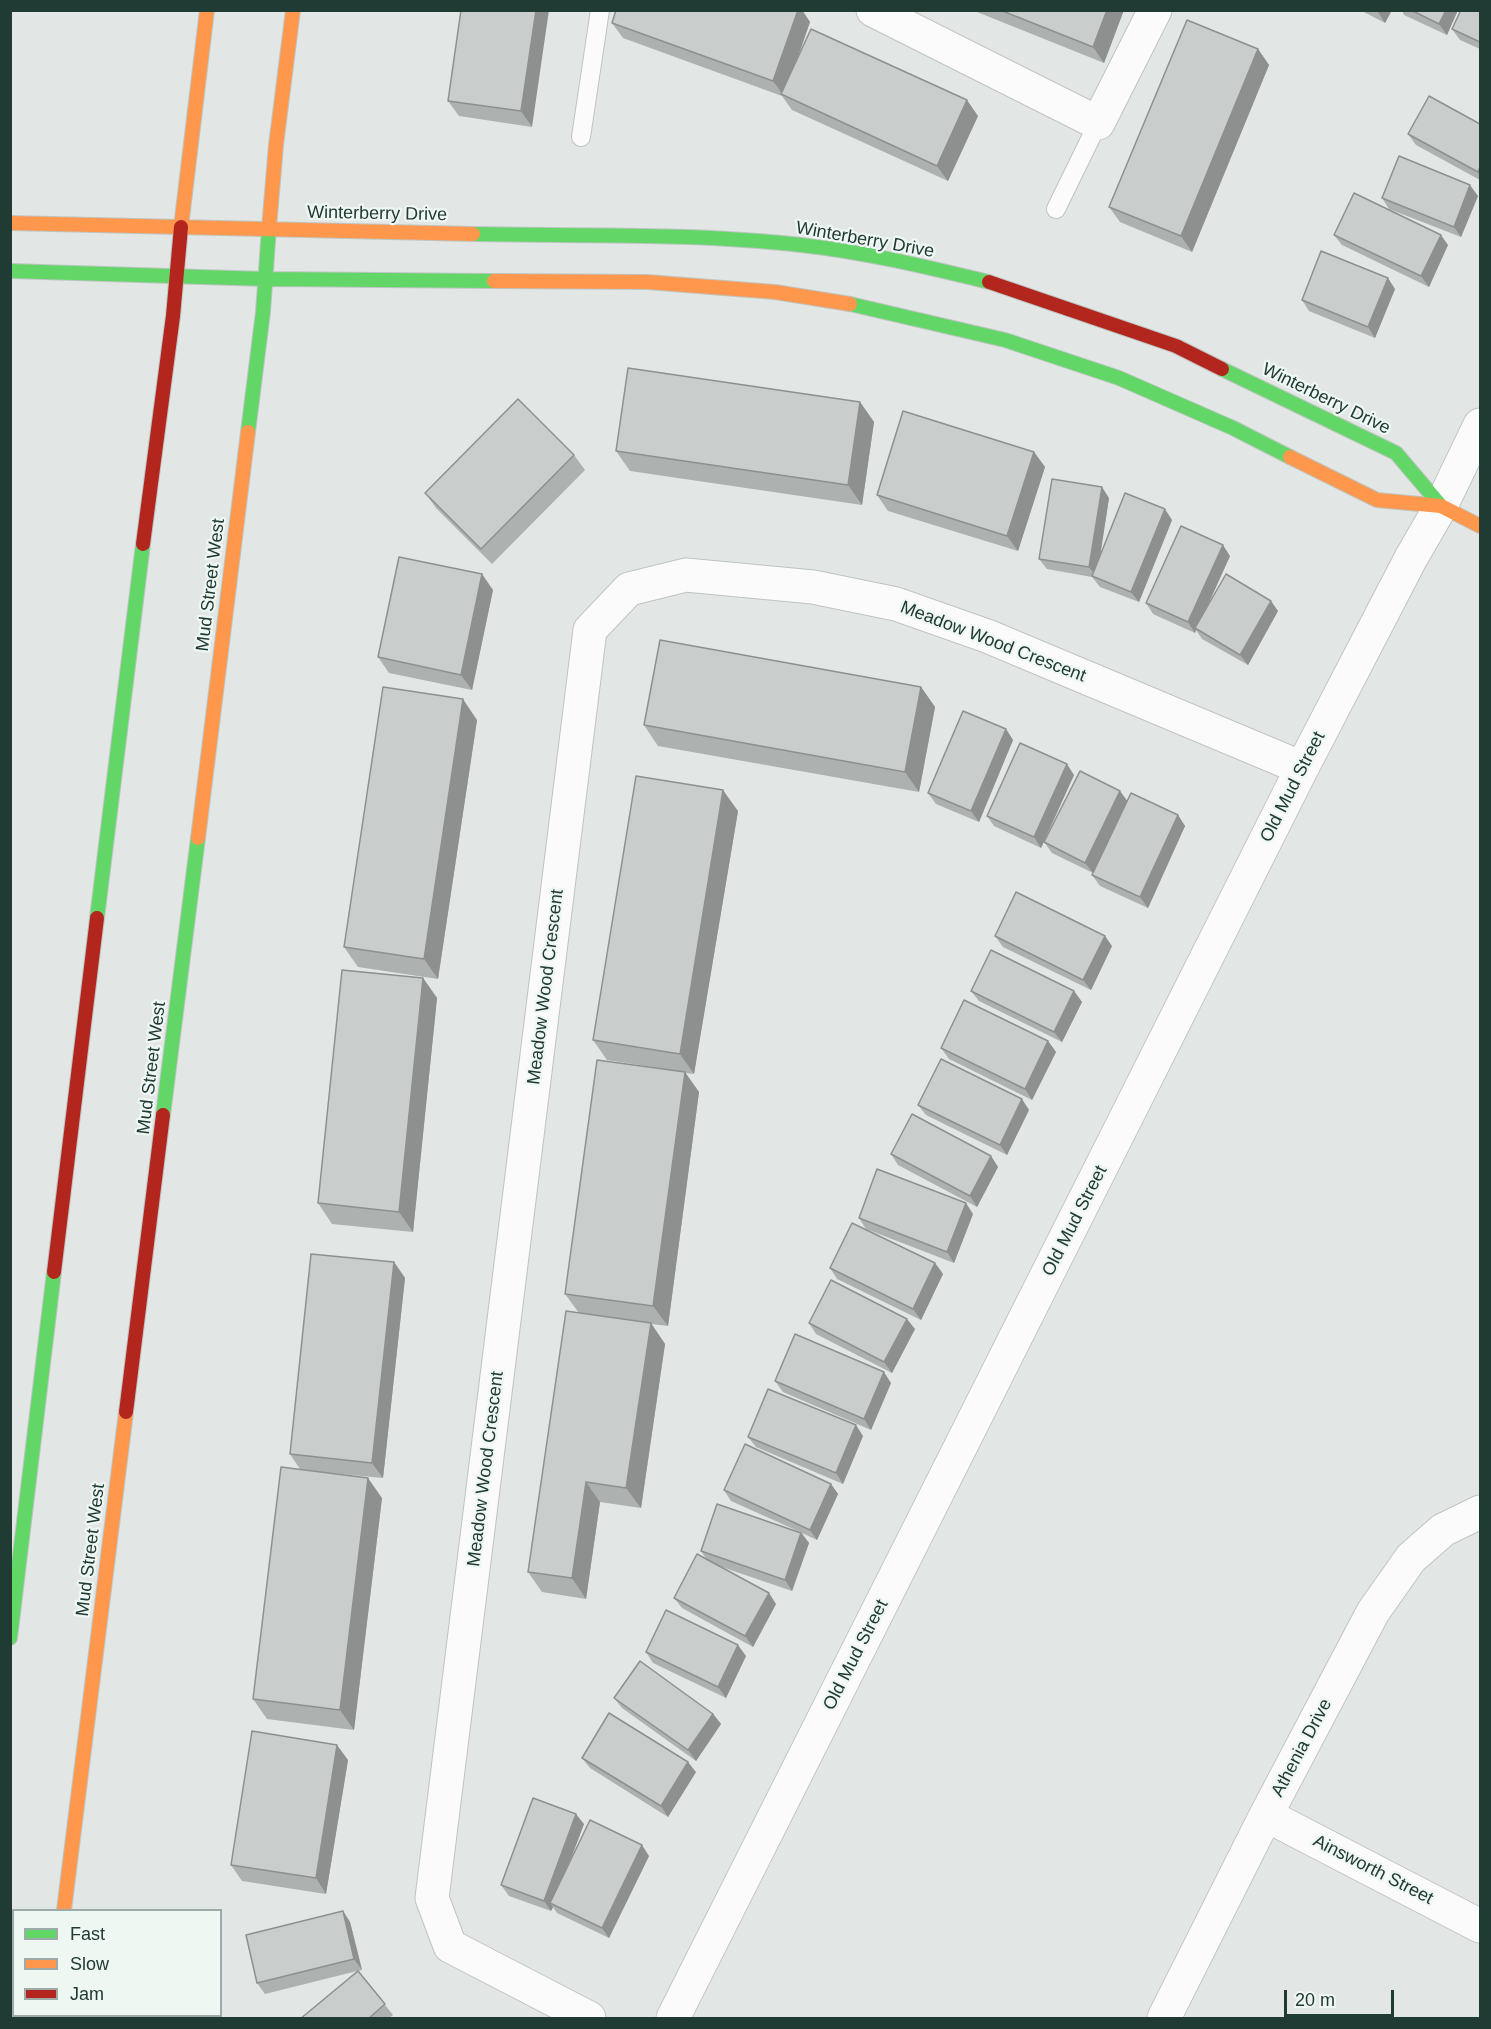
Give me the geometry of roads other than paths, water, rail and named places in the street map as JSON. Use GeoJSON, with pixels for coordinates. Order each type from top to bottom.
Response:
{"type":"FeatureCollection","features":[{"type":"Feature","properties":{"kind":"main road"},"geometry":{"type":"LineString","coordinates":[[10,1638],[131,632],[177,276],[189,148],[207,10]]}},
{"type":"Feature","properties":{"kind":"main road","name":"Mud Street West"},"geometry":{"type":"LineString","coordinates":[[64,1909],[266,279],[276,145],[293,10]]}},
{"type":"Feature","properties":{"kind":"main road","name":"Winterberry Drive"},"geometry":{"type":"LineString","coordinates":[[10,224],[678,237],[801,245],[901,261],[995,284],[1176,346],[1396,453],[1441,506]]}},
{"type":"Feature","properties":{"kind":"main road"},"geometry":{"type":"LineString","coordinates":[[10,271],[266,279],[647,282],[775,292],[868,307],[1005,340],[1119,378],[1233,428],[1377,500],[1441,506],[1480,526]]}},
{"type":"Feature","properties":{"kind":"street"},"geometry":{"type":"LineString","coordinates":[[873,10],[1098,123],[1155,10]]}},
{"type":"Feature","properties":{"kind":"street","name":"Old Mud Street"},"geometry":{"type":"LineString","coordinates":[[674,2019],[1302,768],[1411,558],[1441,506],[1480,425]]}},
{"type":"Feature","properties":{"kind":"street","name":"Meadow Wood Crescent"},"geometry":{"type":"LineString","coordinates":[[589,2019],[450,1947],[432,1898],[590,630],[629,589],[686,575],[813,587],[896,604],[987,636],[1302,768]]}},
{"type":"Feature","properties":{"kind":"street","name":"Athenia Drive"},"geometry":{"type":"LineString","coordinates":[[1164,2019],[1266,1815],[1373,1612],[1411,1558],[1443,1530],[1480,1512]]}},
{"type":"Feature","properties":{"kind":"street","name":"Ainsworth Street"},"geometry":{"type":"LineString","coordinates":[[1266,1815],[1480,1926]]}},
{"type":"Feature","properties":{"kind":"lane"},"geometry":{"type":"LineString","coordinates":[[581,137],[600,10]]}},
{"type":"Feature","properties":{"kind":"lane"},"geometry":{"type":"LineString","coordinates":[[1056,209],[1098,123]]}}]}
